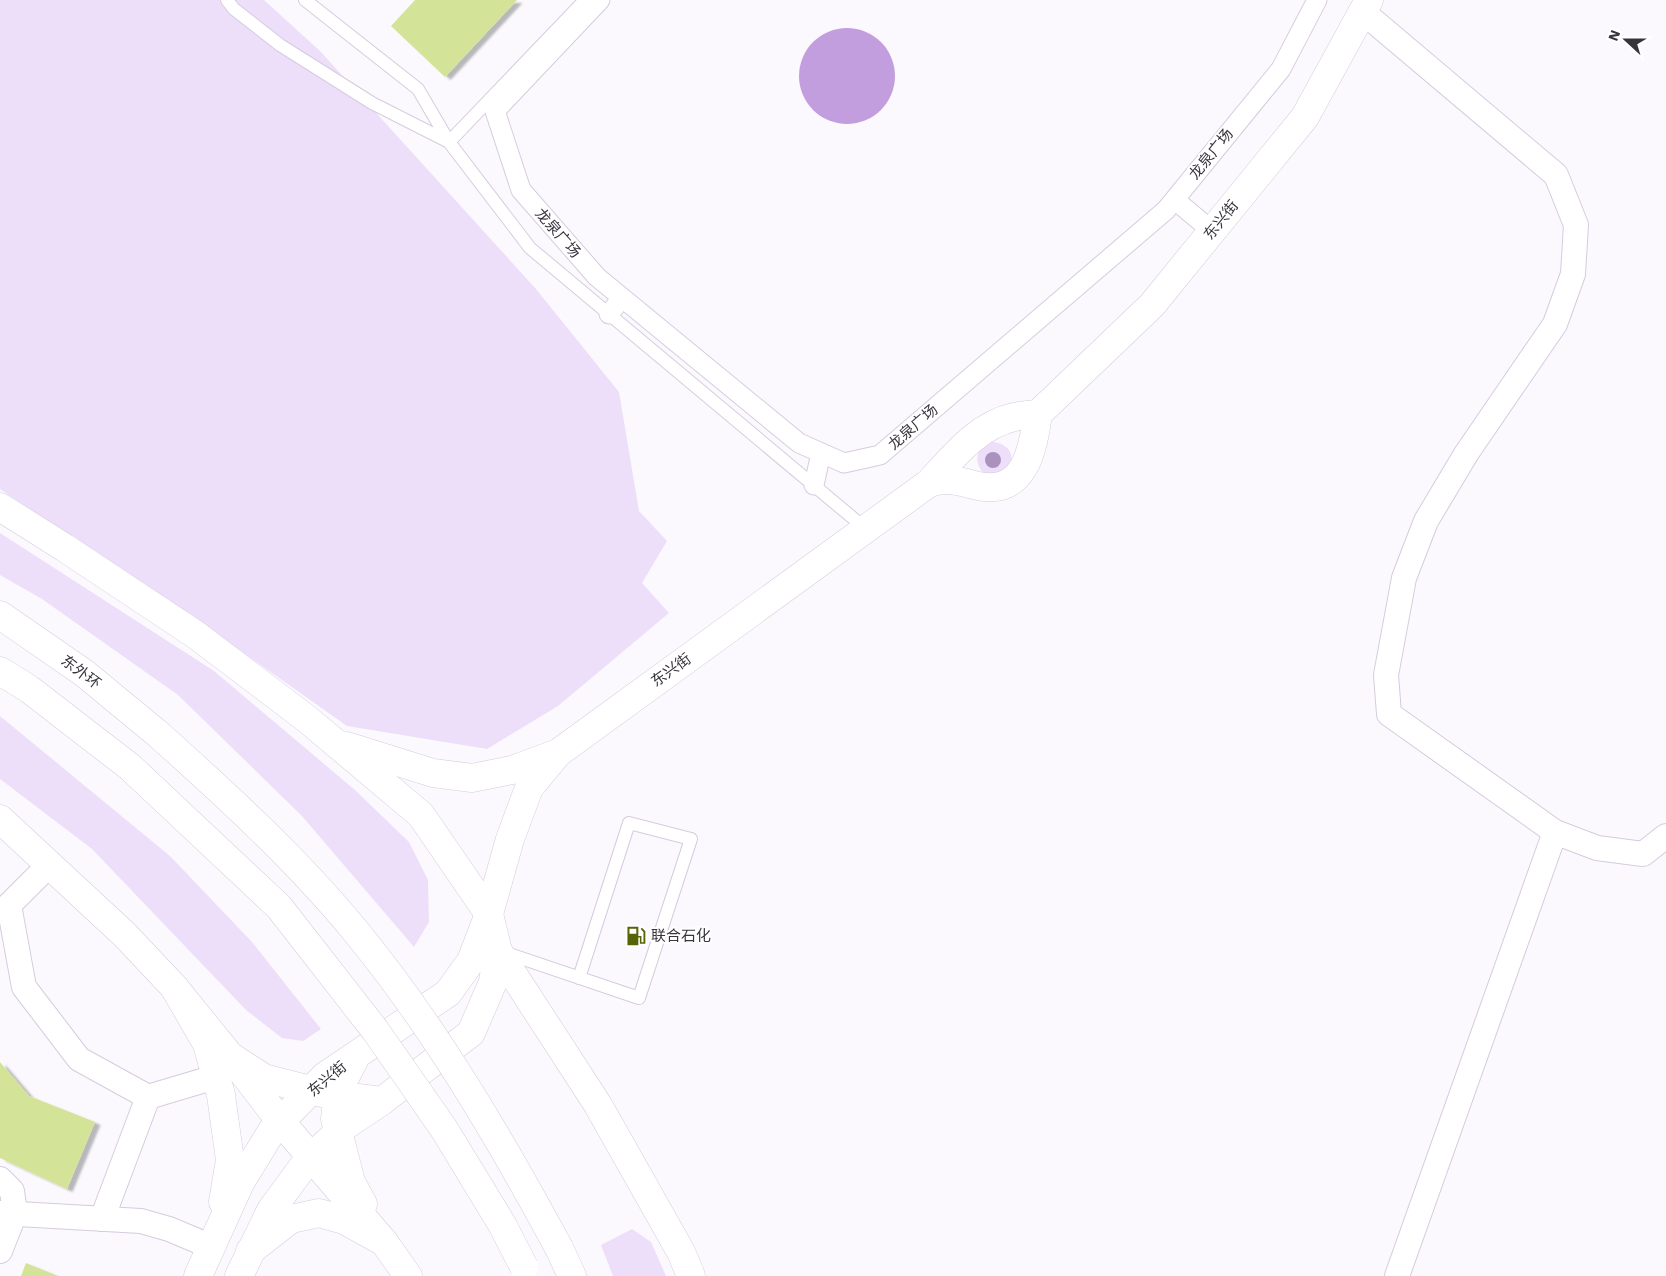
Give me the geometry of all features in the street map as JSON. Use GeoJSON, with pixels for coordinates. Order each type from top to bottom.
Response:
{"type":"FeatureCollection","features":[{"type":"Feature","properties":{"kind":"main road","name":"东兴街"},"geometry":{"type":"LineString","coordinates":[[198,1276],[240,1183],[273,1129],[325,1076],[448,993],[471,961],[489,914],[510,839],[529,788],[558,753],[929,483],[967,443],[992,425],[1014,417],[1038,414],[1152,305],[1305,117],[1366,6]]}},
{"type":"Feature","properties":{"kind":"main road"},"geometry":{"type":"LineString","coordinates":[[929,483],[941,479],[980,486],[1005,486],[1018,476],[1024,467],[1035,436],[1038,414]]}},
{"type":"Feature","properties":{"kind":"main road"},"geometry":{"type":"LineString","coordinates":[[0,507],[196,635],[307,719],[421,815],[489,914]]}},
{"type":"Feature","properties":{"kind":"main road","name":"东外环"},"geometry":{"type":"LineString","coordinates":[[0,615],[84,673],[202,773],[293,862],[352,928],[402,992],[456,1071],[516,1168],[572,1276]]}},
{"type":"Feature","properties":{"kind":"main road"},"geometry":{"type":"LineString","coordinates":[[0,671],[29,689],[130,767],[279,908],[375,1030],[444,1129],[503,1226],[526,1272]]}},
{"type":"Feature","properties":{"kind":"main road"},"geometry":{"type":"LineString","coordinates":[[334,742],[433,773],[472,778],[512,770],[558,753]]}},
{"type":"Feature","properties":{"kind":"main road"},"geometry":{"type":"LineString","coordinates":[[0,820],[126,935],[174,987],[223,1066],[281,1122],[312,1156],[384,1242],[408,1276]]}},
{"type":"Feature","properties":{"kind":"main road","name":"东兴街"},"geometry":{"type":"LineString","coordinates":[[239,1276],[271,1210],[312,1156],[338,1132],[471,1033],[493,982],[498,950],[489,914]]}},
{"type":"Feature","properties":{"kind":"main road"},"geometry":{"type":"LineString","coordinates":[[498,950],[598,1105],[682,1252],[692,1276]]}},
{"type":"Feature","properties":{"kind":"main road"},"geometry":{"type":"LineString","coordinates":[[356,1056],[338,1091],[335,1119],[351,1182],[384,1242]]}},
{"type":"Feature","properties":{"kind":"main road"},"geometry":{"type":"LineString","coordinates":[[223,1066],[311,1091],[382,1101]]}},
{"type":"Feature","properties":{"kind":"main road"},"geometry":{"type":"LineString","coordinates":[[215,1240],[230,1160],[221,1096],[223,1066]]}},
{"type":"Feature","properties":{"kind":"main road"},"geometry":{"type":"LineString","coordinates":[[249,1169],[281,1196]]}},
{"type":"Feature","properties":{"kind":"main road"},"geometry":{"type":"LineString","coordinates":[[250,1251],[291,1220],[319,1213],[344,1220],[384,1242]]}},
{"type":"Feature","properties":{"kind":"street","name":"龙泉广场"},"geometry":{"type":"LineString","coordinates":[[600,0],[495,111],[521,190],[597,277],[800,443],[844,463],[880,455],[1159,217],[1175,200],[1281,69],[1317,0]]}},
{"type":"Feature","properties":{"kind":"street"},"geometry":{"type":"LineString","coordinates":[[1366,6],[1556,175],[1576,224],[1574,274],[1555,324],[1466,454],[1426,521],[1404,578],[1386,675],[1389,714],[1556,832],[1598,848],[1643,854],[1666,836]]}},
{"type":"Feature","properties":{"kind":"street"},"geometry":{"type":"LineString","coordinates":[[1175,200],[1212,231]]}},
{"type":"Feature","properties":{"kind":"street"},"geometry":{"type":"LineString","coordinates":[[609,314],[622,298]]}},
{"type":"Feature","properties":{"kind":"street"},"geometry":{"type":"LineString","coordinates":[[814,485],[821,453]]}},
{"type":"Feature","properties":{"kind":"street"},"geometry":{"type":"LineString","coordinates":[[1397,1276],[1556,832]]}},
{"type":"Feature","properties":{"kind":"street"},"geometry":{"type":"LineString","coordinates":[[50,865],[9,905],[24,987],[79,1059],[148,1097]]}},
{"type":"Feature","properties":{"kind":"street"},"geometry":{"type":"LineString","coordinates":[[102,1219],[148,1097],[223,1066]]}},
{"type":"Feature","properties":{"kind":"street"},"geometry":{"type":"LineString","coordinates":[[0,1180],[12,1191],[0,1251]]}},
{"type":"Feature","properties":{"kind":"street"},"geometry":{"type":"LineString","coordinates":[[7,1213],[141,1221],[215,1240]]}},
{"type":"Feature","properties":{"kind":"lane"},"geometry":{"type":"LineString","coordinates":[[227,0],[234,9],[280,45],[372,103],[449,142]]}},
{"type":"Feature","properties":{"kind":"lane"},"geometry":{"type":"LineString","coordinates":[[305,0],[418,89],[449,142],[530,248],[866,530]]}},
{"type":"Feature","properties":{"kind":"lane"},"geometry":{"type":"LineString","coordinates":[[449,142],[584,0]]}},
{"type":"Feature","properties":{"kind":"lane"},"geometry":{"type":"LineString","coordinates":[[498,950],[579,978],[639,998],[691,839],[629,823],[579,978]]}},
{"type":"Feature","properties":{"kind":"shaded area"},"geometry":{"type":"Polygon","coordinates":[[[0,0],[264,0],[320,51],[536,289],[619,392],[639,511],[667,541],[642,583],[669,613],[558,706],[487,749],[347,726],[228,642],[0,489],[0,0]]]}},
{"type":"Feature","properties":{"kind":"shaded area"},"geometry":{"type":"Polygon","coordinates":[[[847,28],[865,32],[881,42],[891,58],[895,76],[891,94],[881,110],[865,120],[847,124],[829,120],[813,110],[803,94],[799,76],[803,58],[813,42],[829,32],[847,28]]]}},
{"type":"Feature","properties":{"kind":"shaded area"},"geometry":{"type":"Polygon","coordinates":[[[991,442],[1003,445],[1011,453],[1011,463],[1006,473],[984,474],[978,465],[979,452],[991,442]]]}},
{"type":"Feature","properties":{"kind":"shaded area"},"geometry":{"type":"Polygon","coordinates":[[[0,533],[214,671],[355,790],[409,842],[428,880],[429,922],[414,947],[301,815],[178,695],[42,599],[0,575],[0,533]]]}},
{"type":"Feature","properties":{"kind":"shaded area"},"geometry":{"type":"Polygon","coordinates":[[[0,716],[170,856],[252,942],[321,1029],[303,1041],[282,1038],[246,1010],[92,849],[0,779],[0,716]]]}},
{"type":"Feature","properties":{"kind":"shaded area"},"geometry":{"type":"Polygon","coordinates":[[[632,1229],[651,1242],[666,1276],[613,1276],[601,1245],[632,1229]]]}},
{"type":"Feature","properties":{"kind":"building"},"geometry":{"type":"Polygon","coordinates":[[[415,0],[517,0],[445,77],[391,26],[415,0]]]}},
{"type":"Feature","properties":{"kind":"building"},"geometry":{"type":"Polygon","coordinates":[[[0,1062],[29,1096],[95,1122],[67,1189],[0,1158],[0,1062]]]}},
{"type":"Feature","properties":{"kind":"building"},"geometry":{"type":"Polygon","coordinates":[[[26,1263],[58,1276],[21,1276],[26,1263]]]}},
{"type":"Feature","properties":{"kind":"place","name":"联合石化"},"geometry":{"type":"Point","coordinates":[636,936]}}]}
